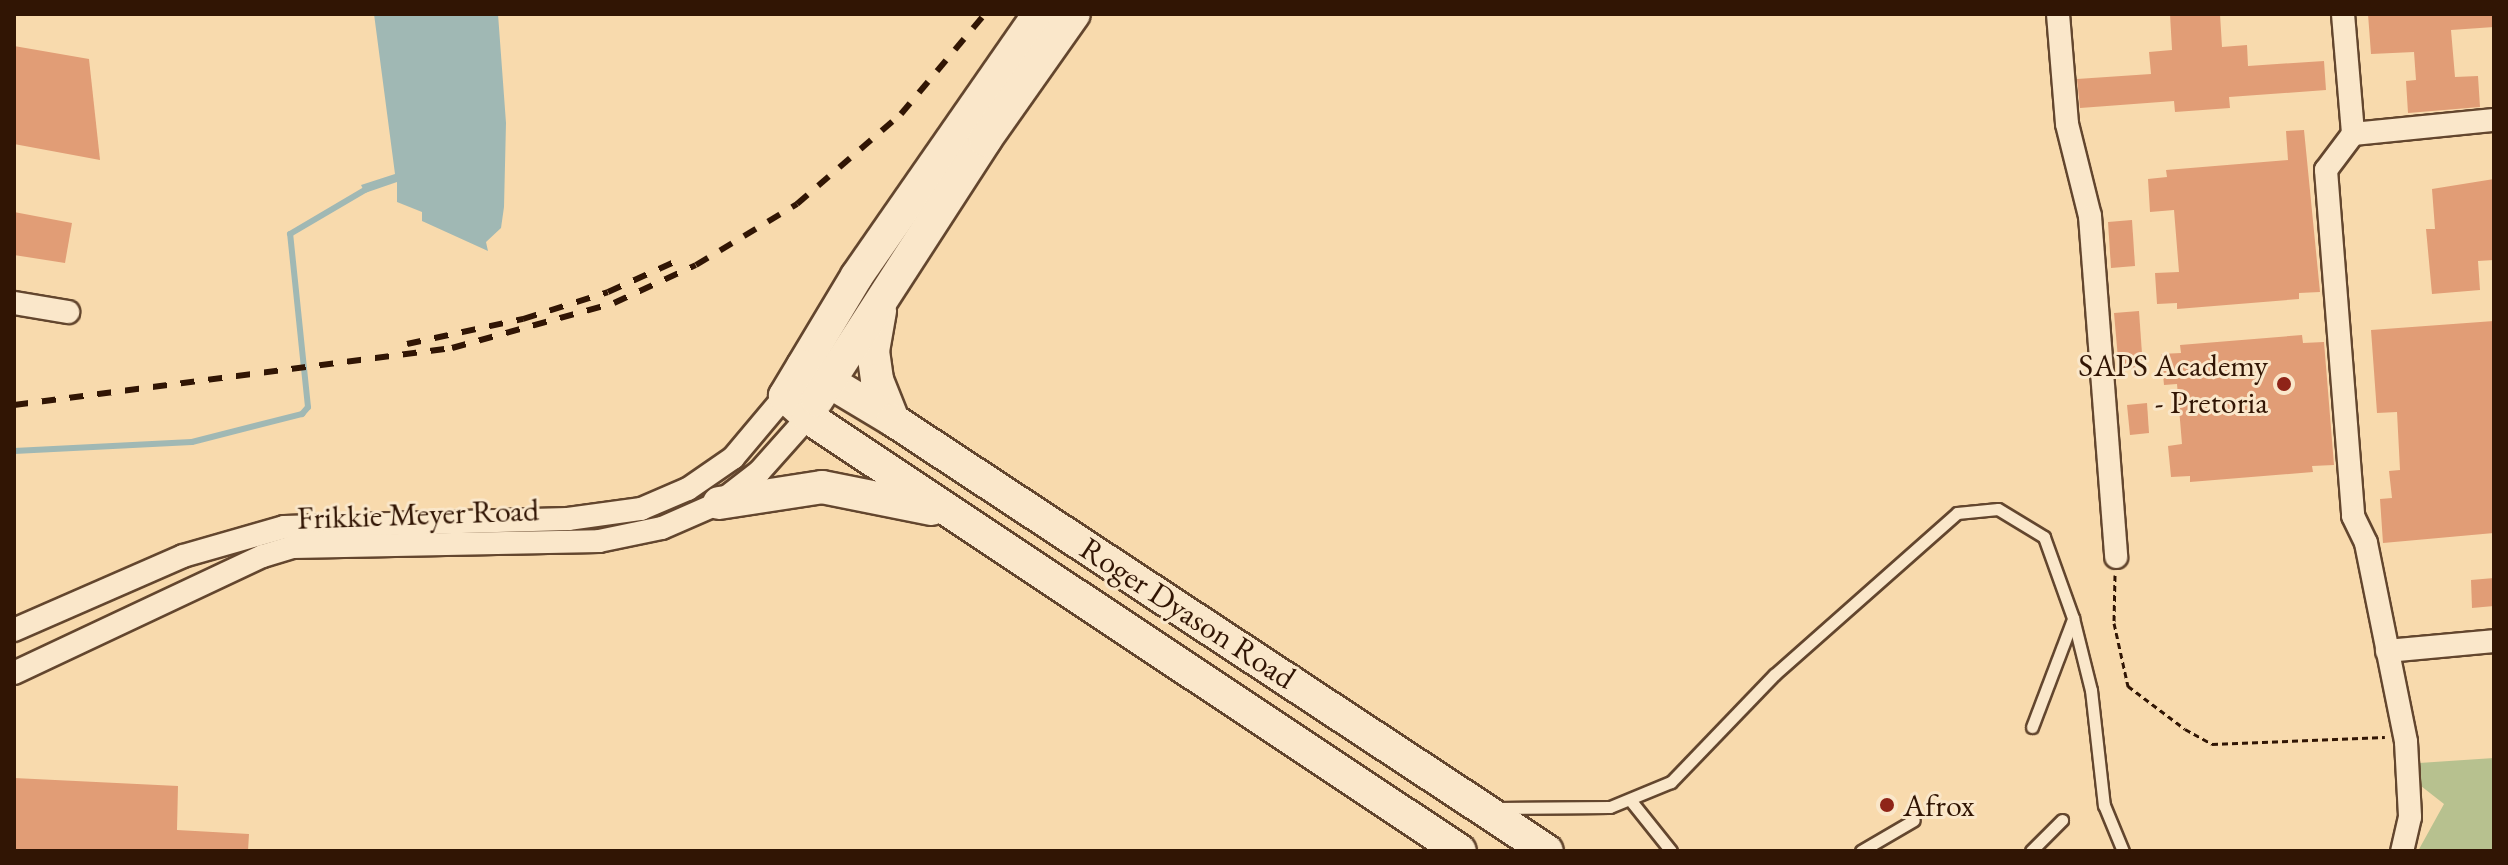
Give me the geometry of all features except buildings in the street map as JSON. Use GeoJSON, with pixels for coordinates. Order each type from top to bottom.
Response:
{"type":"FeatureCollection","features":[{"type":"Feature","properties":{"kind":"main road"},"geometry":{"type":"LineString","coordinates":[[797,407],[815,374],[857,276],[1039,14]]}},
{"type":"Feature","properties":{"kind":"main road"},"geometry":{"type":"LineString","coordinates":[[815,374],[883,296],[1074,14]]}},
{"type":"Feature","properties":{"kind":"main road"},"geometry":{"type":"LineString","coordinates":[[883,296],[873,351],[877,380],[893,420]]}},
{"type":"Feature","properties":{"kind":"main road","name":"Roger Dyason Road"},"geometry":{"type":"LineString","coordinates":[[815,374],[893,420],[1547,851]]}},
{"type":"Feature","properties":{"kind":"main road","name":"Roger Dyason Road"},"geometry":{"type":"LineString","coordinates":[[797,407],[1460,851]]}},
{"type":"Feature","properties":{"kind":"main road"},"geometry":{"type":"LineString","coordinates":[[719,503],[822,487],[955,514]]}},
{"type":"Feature","properties":{"kind":"street"},"geometry":{"type":"LineString","coordinates":[[2058,14],[2067,124],[2090,216],[2116,557]]}},
{"type":"Feature","properties":{"kind":"street"},"geometry":{"type":"LineString","coordinates":[[2343,14],[2353,134],[2326,170],[2353,516],[2366,543],[2405,736],[2410,807],[2402,851]]}},
{"type":"Feature","properties":{"kind":"street"},"geometry":{"type":"LineString","coordinates":[[2353,134],[2494,120]]}},
{"type":"Feature","properties":{"kind":"street"},"geometry":{"type":"LineString","coordinates":[[14,303],[68,312]]}},
{"type":"Feature","properties":{"kind":"street","name":"Frikkie Meyer Road"},"geometry":{"type":"LineString","coordinates":[[14,673],[263,556],[293,547],[599,541],[662,528],[719,503],[759,472],[797,407]]}},
{"type":"Feature","properties":{"kind":"street","name":"Frikkie Meyer Road"},"geometry":{"type":"LineString","coordinates":[[14,630],[169,561],[284,527],[568,519],[641,509],[688,489],[797,407]]}},
{"type":"Feature","properties":{"kind":"street"},"geometry":{"type":"LineString","coordinates":[[2387,651],[2494,641]]}},
{"type":"Feature","properties":{"kind":"lane"},"geometry":{"type":"LineString","coordinates":[[1485,808],[1610,807],[1631,801],[1671,782],[1774,675],[1957,513],[1998,509],[2044,537],[2073,618],[2091,690],[2104,805],[2123,851]]}},
{"type":"Feature","properties":{"kind":"lane"},"geometry":{"type":"LineString","coordinates":[[2032,727],[2073,618]]}},
{"type":"Feature","properties":{"kind":"lane"},"geometry":{"type":"LineString","coordinates":[[1631,801],[1671,851]]}},
{"type":"Feature","properties":{"kind":"lane"},"geometry":{"type":"LineString","coordinates":[[1861,851],[1914,820]]}},
{"type":"Feature","properties":{"kind":"lane"},"geometry":{"type":"LineString","coordinates":[[2031,851],[2062,820]]}},
{"type":"Feature","properties":{"kind":"path"},"geometry":{"type":"LineString","coordinates":[[2116,557],[2114,623],[2128,686],[2185,729],[2212,744],[2405,736]]}},
{"type":"Feature","properties":{"kind":"green space"},"geometry":{"type":"Polygon","coordinates":[[[2494,758],[2494,851],[2418,851],[2444,804],[2421,786],[2419,763],[2494,758]]]}},
{"type":"Feature","properties":{"kind":"water"},"geometry":{"type":"Polygon","coordinates":[[[374,14],[498,14],[506,123],[504,207],[501,228],[486,242],[488,251],[422,221],[422,212],[397,202],[397,182],[365,193],[361,185],[395,174],[374,14]]]}},
{"type":"Feature","properties":{"kind":"waterway"},"geometry":{"type":"LineString","coordinates":[[14,451],[192,442],[302,414],[308,407],[290,234],[368,188]]}},
{"type":"Feature","properties":{"kind":"railway"},"geometry":{"type":"LineString","coordinates":[[14,405],[452,348],[614,303],[696,265],[797,204],[901,114],[985,14]]}},
{"type":"Feature","properties":{"kind":"railway"},"geometry":{"type":"LineString","coordinates":[[407,344],[523,319],[608,292],[681,259]]}},
{"type":"Feature","properties":{"kind":"place","name":"SAPS Academy - Pretoria"},"geometry":{"type":"Point","coordinates":[2284,384]}},
{"type":"Feature","properties":{"kind":"place","name":"Afrox"},"geometry":{"type":"Point","coordinates":[1887,805]}}]}
